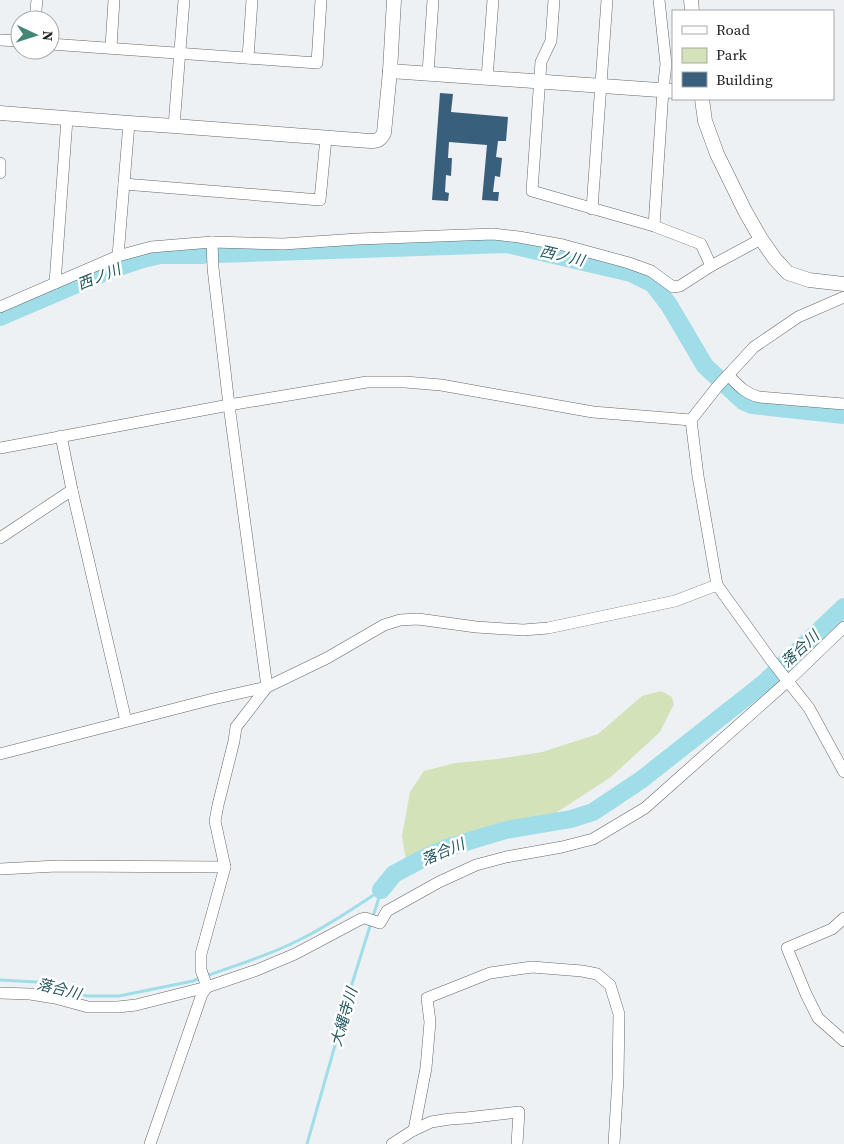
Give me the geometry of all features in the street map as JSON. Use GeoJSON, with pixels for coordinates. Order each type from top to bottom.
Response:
{"type":"FeatureCollection","features":[{"type":"Feature","properties":{"kind":"street"},"geometry":{"type":"LineString","coordinates":[[111,47],[114,0]]}},
{"type":"Feature","properties":{"kind":"street"},"geometry":{"type":"LineString","coordinates":[[174,126],[184,0]]}},
{"type":"Feature","properties":{"kind":"street"},"geometry":{"type":"LineString","coordinates":[[248,58],[252,0]]}},
{"type":"Feature","properties":{"kind":"street"},"geometry":{"type":"LineString","coordinates":[[60,44],[317,63],[321,0]]}},
{"type":"Feature","properties":{"kind":"street"},"geometry":{"type":"LineString","coordinates":[[0,113],[377,141],[381,139],[384,133],[394,0]]}},
{"type":"Feature","properties":{"kind":"street"},"geometry":{"type":"LineString","coordinates":[[428,73],[433,0]]}},
{"type":"Feature","properties":{"kind":"street"},"geometry":{"type":"LineString","coordinates":[[487,78],[493,0]]}},
{"type":"Feature","properties":{"kind":"street"},"geometry":{"type":"LineString","coordinates":[[554,0],[551,42],[541,62],[532,191],[654,226],[701,244],[712,266]]}},
{"type":"Feature","properties":{"kind":"street"},"geometry":{"type":"LineString","coordinates":[[592,209],[607,0]]}},
{"type":"Feature","properties":{"kind":"street"},"geometry":{"type":"LineString","coordinates":[[654,226],[668,90],[659,0]]}},
{"type":"Feature","properties":{"kind":"street"},"geometry":{"type":"LineString","coordinates":[[390,71],[668,90]]}},
{"type":"Feature","properties":{"kind":"street"},"geometry":{"type":"LineString","coordinates":[[702,100],[706,121],[717,154],[761,239],[775,259],[788,273],[808,280],[844,284]]}},
{"type":"Feature","properties":{"kind":"street"},"geometry":{"type":"LineString","coordinates":[[55,283],[68,119]]}},
{"type":"Feature","properties":{"kind":"street"},"geometry":{"type":"LineString","coordinates":[[118,256],[129,123]]}},
{"type":"Feature","properties":{"kind":"street"},"geometry":{"type":"LineString","coordinates":[[124,184],[320,200],[326,138]]}},
{"type":"Feature","properties":{"kind":"street"},"geometry":{"type":"LineString","coordinates":[[0,163],[0,173]]}},
{"type":"Feature","properties":{"kind":"street"},"geometry":{"type":"LineString","coordinates":[[0,307],[118,256],[150,247],[212,242],[283,244],[493,234],[563,245],[629,263],[651,271],[673,287],[680,286],[761,239]]}},
{"type":"Feature","properties":{"kind":"street"},"geometry":{"type":"LineString","coordinates":[[207,987],[201,970],[201,954],[225,867],[215,821],[236,727],[267,687],[229,405],[213,268],[212,242]]}},
{"type":"Feature","properties":{"kind":"street"},"geometry":{"type":"LineString","coordinates":[[844,297],[798,317],[754,347],[723,380],[691,420],[698,476],[717,585],[771,660],[809,708],[844,772]]}},
{"type":"Feature","properties":{"kind":"street"},"geometry":{"type":"LineString","coordinates":[[723,380],[750,395],[759,397],[844,404]]}},
{"type":"Feature","properties":{"kind":"street"},"geometry":{"type":"LineString","coordinates":[[0,448],[229,405],[368,382],[405,382],[441,385],[593,412],[691,420]]}},
{"type":"Feature","properties":{"kind":"street"},"geometry":{"type":"LineString","coordinates":[[61,436],[126,721]]}},
{"type":"Feature","properties":{"kind":"street"},"geometry":{"type":"LineString","coordinates":[[0,538],[72,490]]}},
{"type":"Feature","properties":{"kind":"street"},"geometry":{"type":"LineString","coordinates":[[0,754],[213,699],[267,687],[327,658],[384,625],[400,620],[418,619],[523,630],[548,628],[675,601],[717,585]]}},
{"type":"Feature","properties":{"kind":"street"},"geometry":{"type":"LineString","coordinates":[[0,994],[30,994],[55,998],[88,1007],[118,1007],[136,1005],[207,987],[257,970],[294,954],[361,918],[380,923],[387,911],[439,882],[476,865],[506,857],[562,848],[594,839],[645,808],[844,627]]}},
{"type":"Feature","properties":{"kind":"street"},"geometry":{"type":"LineString","coordinates":[[0,868],[57,866],[225,867]]}},
{"type":"Feature","properties":{"kind":"street"},"geometry":{"type":"LineString","coordinates":[[844,918],[832,929],[787,948],[818,1018],[844,1041]]}},
{"type":"Feature","properties":{"kind":"street"},"geometry":{"type":"LineString","coordinates":[[414,1130],[426,1068],[430,1022],[427,998],[490,973],[532,967],[597,974],[610,985],[619,1014],[614,1144]]}},
{"type":"Feature","properties":{"kind":"street"},"geometry":{"type":"LineString","coordinates":[[150,1144],[202,994],[207,987]]}},
{"type":"Feature","properties":{"kind":"street"},"geometry":{"type":"LineString","coordinates":[[392,1144],[431,1122],[519,1112],[517,1144]]}},
{"type":"Feature","properties":{"kind":"green space"},"geometry":{"type":"Polygon","coordinates":[[[661,691],[672,697],[674,704],[660,732],[611,777],[545,820],[491,843],[434,862],[406,861],[402,836],[410,792],[424,771],[455,763],[542,752],[598,734],[642,696],[661,691]]]}},
{"type":"Feature","properties":{"kind":"building"},"geometry":{"type":"Polygon","coordinates":[[[440,93],[453,94],[451,112],[508,117],[506,141],[498,141],[496,157],[502,158],[500,177],[495,176],[493,192],[499,192],[498,201],[482,200],[487,145],[449,142],[448,158],[452,158],[451,176],[446,175],[445,192],[449,193],[448,201],[432,200],[440,93]]]}},
{"type":"Feature","properties":{"kind":"waterway","name":"西ノ川"},"geometry":{"type":"LineString","coordinates":[[217,254],[507,244],[631,273],[653,284],[669,305],[705,366],[743,401],[752,405],[844,415]]}},
{"type":"Feature","properties":{"kind":"waterway","name":"西ノ川"},"geometry":{"type":"LineString","coordinates":[[0,317],[110,270],[143,259],[160,255],[203,255]]}},
{"type":"Feature","properties":{"kind":"waterway","name":"落合川"},"geometry":{"type":"LineString","coordinates":[[381,890],[394,874],[449,847],[506,830],[571,819],[593,812],[641,780],[764,683],[844,607]]}},
{"type":"Feature","properties":{"kind":"waterway","name":"落合川"},"geometry":{"type":"LineString","coordinates":[[206,976],[265,955],[310,935],[381,890]]}},
{"type":"Feature","properties":{"kind":"waterway","name":"大縄寺川"},"geometry":{"type":"LineString","coordinates":[[307,1144],[346,1003],[381,891]]}},
{"type":"Feature","properties":{"kind":"waterway","name":"落合川"},"geometry":{"type":"LineString","coordinates":[[0,980],[37,982],[87,996],[119,996],[200,978]]}}]}
